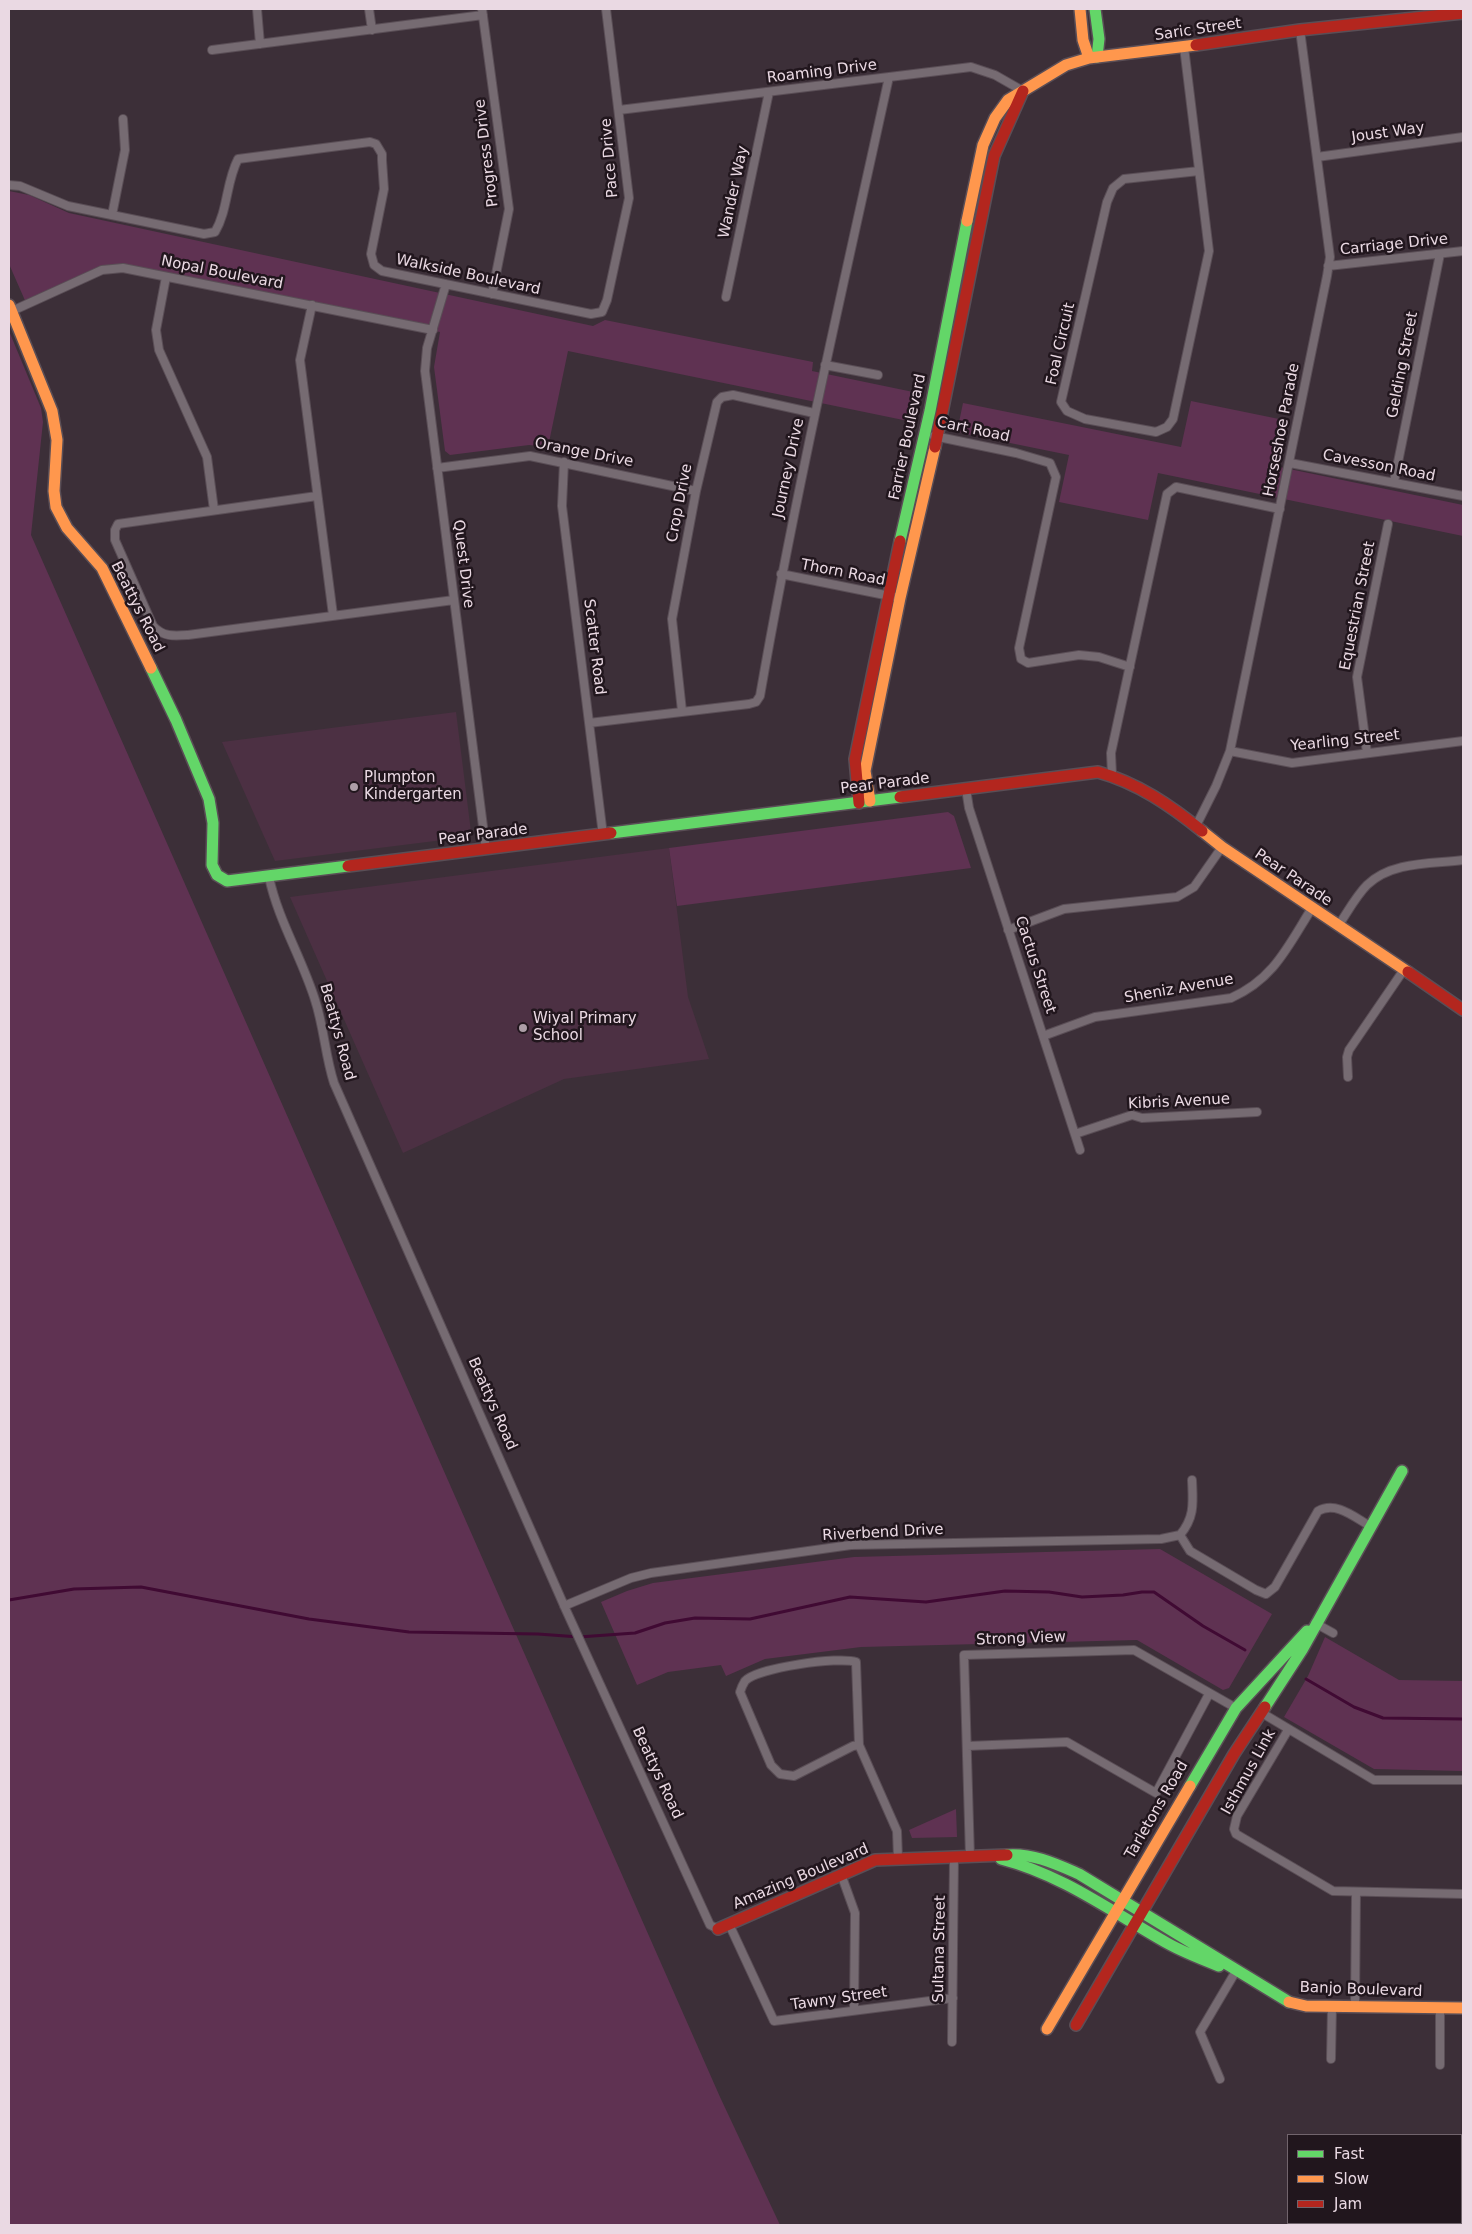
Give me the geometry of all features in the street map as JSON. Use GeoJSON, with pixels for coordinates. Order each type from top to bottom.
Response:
{"type":"FeatureCollection","features":[{"type":"Feature","properties":{"kind":"street"},"geometry":{"type":"LineString","coordinates":[[257,9],[260,44]]}},
{"type":"Feature","properties":{"kind":"street"},"geometry":{"type":"LineString","coordinates":[[369,9],[372,30]]}},
{"type":"Feature","properties":{"kind":"street","name":"Pace Drive"},"geometry":{"type":"LineString","coordinates":[[602,312],[607,300],[629,198],[606,9]]}},
{"type":"Feature","properties":{"kind":"street"},"geometry":{"type":"LineString","coordinates":[[1080,9],[1084,40],[1093,57]]}},
{"type":"Feature","properties":{"kind":"street"},"geometry":{"type":"LineString","coordinates":[[1093,57],[1099,39],[1095,9]]}},
{"type":"Feature","properties":{"kind":"street"},"geometry":{"type":"LineString","coordinates":[[212,50],[372,30],[483,12]]}},
{"type":"Feature","properties":{"kind":"street","name":"Progress Drive"},"geometry":{"type":"LineString","coordinates":[[483,12],[509,209],[492,294]]}},
{"type":"Feature","properties":{"kind":"street","name":"Saric Street"},"geometry":{"type":"LineString","coordinates":[[1145,52],[1300,30],[1463,13]]}},
{"type":"Feature","properties":{"kind":"street","name":"Horseshoe Parade"},"geometry":{"type":"LineString","coordinates":[[1196,826],[1216,786],[1230,751],[1290,463],[1330,257],[1300,30]]}},
{"type":"Feature","properties":{"kind":"street","name":"Foal Circuit"},"geometry":{"type":"LineString","coordinates":[[1184,47],[1209,251],[1173,419],[1167,427],[1156,432],[1085,419],[1067,411],[1062,402],[1107,202],[1113,188],[1124,179],[1199,171]]}},
{"type":"Feature","properties":{"kind":"street","name":"Farrier Boulevard"},"geometry":{"type":"LineString","coordinates":[[864,802],[855,760],[888,595],[925,434],[981,152],[988,131],[1000,107],[1066,65],[1093,57],[1145,52]]}},
{"type":"Feature","properties":{"kind":"street","name":"Roaming Drive"},"geometry":{"type":"LineString","coordinates":[[619,110],[971,67],[995,76],[1023,91]]}},
{"type":"Feature","properties":{"kind":"street","name":"Journey Drive"},"geometry":{"type":"LineString","coordinates":[[590,723],[756,702],[760,696],[781,574],[814,413],[889,77]]}},
{"type":"Feature","properties":{"kind":"street","name":"Farrier Boulevard"},"geometry":{"type":"LineString","coordinates":[[864,802],[866,771],[900,598],[937,437],[994,156],[1000,136],[1023,91]]}},
{"type":"Feature","properties":{"kind":"street","name":"Wander Way"},"geometry":{"type":"LineString","coordinates":[[726,298],[768,92]]}},
{"type":"Feature","properties":{"kind":"street"},"geometry":{"type":"LineString","coordinates":[[112,215],[125,150],[123,119]]}},
{"type":"Feature","properties":{"kind":"street","name":"Joust Way"},"geometry":{"type":"LineString","coordinates":[[1317,157],[1463,137]]}},
{"type":"Feature","properties":{"kind":"street","name":"Walkside Boulevard"},"geometry":{"type":"LineString","coordinates":[[9,185],[20,186],[68,206],[204,234],[215,232],[221,223],[233,169],[238,159],[370,142],[376,144],[382,154],[384,189],[371,254],[374,265],[382,271],[591,314],[602,312]]}},
{"type":"Feature","properties":{"kind":"street","name":"Carriage Drive"},"geometry":{"type":"LineString","coordinates":[[1328,266],[1463,251]]}},
{"type":"Feature","properties":{"kind":"street","name":"Gelding Street"},"geometry":{"type":"LineString","coordinates":[[1394,482],[1440,254]]}},
{"type":"Feature","properties":{"kind":"street","name":"Nopal Boulevard"},"geometry":{"type":"LineString","coordinates":[[10,308],[102,270],[113,268],[312,304],[433,330]]}},
{"type":"Feature","properties":{"kind":"street"},"geometry":{"type":"LineString","coordinates":[[166,277],[156,330],[158,350],[207,457],[214,510]]}},
{"type":"Feature","properties":{"kind":"street","name":"Quest Drive"},"geometry":{"type":"LineString","coordinates":[[446,284],[427,348],[426,371],[486,850]]}},
{"type":"Feature","properties":{"kind":"street"},"geometry":{"type":"LineString","coordinates":[[312,304],[300,360],[333,615]]}},
{"type":"Feature","properties":{"kind":"street","name":"Beattys Road"},"geometry":{"type":"LineString","coordinates":[[10,308],[52,411],[57,440],[54,491],[56,506],[67,528],[102,568],[176,720],[209,799],[213,823],[212,864],[217,875],[227,881],[242,880]]}},
{"type":"Feature","properties":{"kind":"street"},"geometry":{"type":"LineString","coordinates":[[825,365],[878,375]]}},
{"type":"Feature","properties":{"kind":"street","name":"Crop Drive"},"geometry":{"type":"LineString","coordinates":[[682,711],[672,619],[696,490],[715,408],[722,397],[733,395],[814,413]]}},
{"type":"Feature","properties":{"kind":"street","name":"Cart Road"},"geometry":{"type":"LineString","coordinates":[[925,434],[1016,453],[1050,463],[1056,477],[1019,648],[1021,659],[1028,663],[1079,655],[1099,657],[1130,667]]}},
{"type":"Feature","properties":{"kind":"street","name":"Orange Drive"},"geometry":{"type":"LineString","coordinates":[[437,468],[522,455],[537,456],[696,490]]}},
{"type":"Feature","properties":{"kind":"street","name":"Scatter Road"},"geometry":{"type":"LineString","coordinates":[[564,462],[562,506],[603,836]]}},
{"type":"Feature","properties":{"kind":"street","name":"Cavesson Road"},"geometry":{"type":"LineString","coordinates":[[1290,463],[1463,496]]}},
{"type":"Feature","properties":{"kind":"street"},"geometry":{"type":"LineString","coordinates":[[1112,775],[1111,753],[1167,494],[1176,487],[1280,509]]}},
{"type":"Feature","properties":{"kind":"street"},"geometry":{"type":"LineString","coordinates":[[317,496],[118,524],[115,530],[115,540],[153,626],[159,633],[170,636],[188,635],[454,600]]}},
{"type":"Feature","properties":{"kind":"street","name":"Equestrian Street"},"geometry":{"type":"LineString","coordinates":[[1367,753],[1357,677],[1388,524]]}},
{"type":"Feature","properties":{"kind":"street","name":"Thorn Road"},"geometry":{"type":"LineString","coordinates":[[781,574],[900,598]]}},
{"type":"Feature","properties":{"kind":"street","name":"Yearling Street"},"geometry":{"type":"LineString","coordinates":[[1230,751],[1292,763],[1463,741]]}},
{"type":"Feature","properties":{"kind":"street","name":"Pear Parade"},"geometry":{"type":"LineString","coordinates":[[242,880],[603,836],[1098,772],[1112,775],[1135,785],[1196,826],[1222,847],[1463,1010]]}},
{"type":"Feature","properties":{"kind":"street","name":"Cactus Street"},"geometry":{"type":"LineString","coordinates":[[966,789],[969,808],[1080,1150]]}},
{"type":"Feature","properties":{"kind":"street"},"geometry":{"type":"LineString","coordinates":[[1008,930],[1064,909],[1177,897],[1194,887],[1222,847]]}},
{"type":"Feature","properties":{"kind":"street"},"geometry":{"type":"LineString","coordinates":[[1338,926],[1367,885],[1379,876],[1398,867],[1463,860]]}},
{"type":"Feature","properties":{"kind":"street","name":"Beattys Road"},"geometry":{"type":"LineString","coordinates":[[269,877],[273,898],[316,1001],[324,1048],[334,1083],[564,1606],[710,1925],[718,1929]]}},
{"type":"Feature","properties":{"kind":"street","name":"Sheniz Avenue"},"geometry":{"type":"LineString","coordinates":[[1043,1036],[1095,1017],[1231,998],[1245,992],[1267,975],[1312,908]]}},
{"type":"Feature","properties":{"kind":"street"},"geometry":{"type":"LineString","coordinates":[[1348,1077],[1346,1057],[1349,1050],[1403,971]]}},
{"type":"Feature","properties":{"kind":"street","name":"Kibris Avenue"},"geometry":{"type":"LineString","coordinates":[[1075,1134],[1132,1115],[1142,1118],[1257,1112]]}},
{"type":"Feature","properties":{"kind":"street","name":"Tarletons Road"},"geometry":{"type":"LineString","coordinates":[[1076,2025],[1137,1911],[1234,1754],[1302,1650],[1402,1471]]}},
{"type":"Feature","properties":{"kind":"street"},"geometry":{"type":"LineString","coordinates":[[1192,1480],[1193,1502],[1189,1523],[1180,1535],[1190,1551],[1266,1594],[1275,1587],[1318,1511],[1326,1507],[1334,1507],[1370,1526]]}},
{"type":"Feature","properties":{"kind":"street","name":"Riverbend Drive"},"geometry":{"type":"LineString","coordinates":[[564,1606],[631,1578],[651,1573],[851,1545],[1161,1539],[1180,1535]]}},
{"type":"Feature","properties":{"kind":"street"},"geometry":{"type":"LineString","coordinates":[[1316,1623],[1334,1633]]}},
{"type":"Feature","properties":{"kind":"street","name":"Tarletons Road"},"geometry":{"type":"LineString","coordinates":[[1047,2029],[1236,1708],[1316,1623]]}},
{"type":"Feature","properties":{"kind":"street","name":"Strong View"},"geometry":{"type":"LineString","coordinates":[[970,1857],[964,1654],[1134,1650],[1236,1708]]}},
{"type":"Feature","properties":{"kind":"street"},"geometry":{"type":"LineString","coordinates":[[859,1745],[853,1746],[794,1776],[780,1774],[770,1765],[740,1692],[745,1680],[771,1668],[840,1660],[856,1662],[859,1745],[896,1831],[898,1858]]}},
{"type":"Feature","properties":{"kind":"street"},"geometry":{"type":"LineString","coordinates":[[967,1746],[1067,1742],[1156,1793],[1209,1694]]}},
{"type":"Feature","properties":{"kind":"street"},"geometry":{"type":"LineString","coordinates":[[1262,1713],[1374,1780],[1463,1780]]}},
{"type":"Feature","properties":{"kind":"street","name":"Isthmus Link"},"geometry":{"type":"LineString","coordinates":[[1288,1730],[1237,1816],[1234,1829],[1236,1834],[1333,1891],[1356,1892]]}},
{"type":"Feature","properties":{"kind":"street","name":"Amazing Boulevard"},"geometry":{"type":"LineString","coordinates":[[718,1929],[875,1860],[898,1858],[987,1857],[1016,1854],[1045,1859],[1079,1874],[1137,1911]]}},
{"type":"Feature","properties":{"kind":"street","name":"Sultana Street"},"geometry":{"type":"LineString","coordinates":[[952,2042],[954,1857]]}},
{"type":"Feature","properties":{"kind":"street","name":"Amazing Boulevard"},"geometry":{"type":"LineString","coordinates":[[987,1857],[1016,1862],[1050,1874],[1083,1891],[1131,1922]]}},
{"type":"Feature","properties":{"kind":"street"},"geometry":{"type":"LineString","coordinates":[[840,1874],[855,1913],[854,2010]]}},
{"type":"Feature","properties":{"kind":"street"},"geometry":{"type":"LineString","coordinates":[[1355,2007],[1356,1892],[1463,1894]]}},
{"type":"Feature","properties":{"kind":"street","name":"Banjo Boulevard"},"geometry":{"type":"LineString","coordinates":[[1137,1911],[1288,2002],[1306,2006],[1463,2008]]}},
{"type":"Feature","properties":{"kind":"street","name":"Banjo Boulevard"},"geometry":{"type":"LineString","coordinates":[[1131,1922],[1169,1945],[1236,1971]]}},
{"type":"Feature","properties":{"kind":"street","name":"Tawny Street"},"geometry":{"type":"LineString","coordinates":[[729,1924],[774,2021],[953,1998]]}},
{"type":"Feature","properties":{"kind":"street"},"geometry":{"type":"LineString","coordinates":[[1220,2079],[1200,2032],[1236,1971]]}},
{"type":"Feature","properties":{"kind":"street"},"geometry":{"type":"LineString","coordinates":[[1331,2059],[1332,2006]]}},
{"type":"Feature","properties":{"kind":"street"},"geometry":{"type":"LineString","coordinates":[[1440,2008],[1440,2065]]}},
{"type":"Feature","properties":{"kind":"shaded area"},"geometry":{"type":"Polygon","coordinates":[[[9,191],[29,195],[69,213],[593,326],[605,320],[813,362],[812,371],[918,393],[913,422],[568,351],[548,447],[529,445],[450,455],[445,451],[434,367],[440,332],[113,268],[27,305],[9,264],[9,191]]]}},
{"type":"Feature","properties":{"kind":"shaded area"},"geometry":{"type":"Polygon","coordinates":[[[9,331],[41,408],[43,422],[31,535],[720,2097],[780,2225],[9,2225],[9,331]]]}},
{"type":"Feature","properties":{"kind":"shaded area"},"geometry":{"type":"Polygon","coordinates":[[[1191,401],[1279,419],[1270,465],[1463,505],[1463,536],[1158,473],[1148,520],[1059,502],[1069,455],[961,433],[958,427],[963,403],[1181,447],[1191,401]]]}},
{"type":"Feature","properties":{"kind":"shaded area","name":"Plumpton Kindergarten"},"geometry":{"type":"Polygon","coordinates":[[[456,712],[471,832],[467,837],[275,861],[222,742],[456,712]]]}},
{"type":"Feature","properties":{"kind":"shaded area"},"geometry":{"type":"Polygon","coordinates":[[[948,812],[954,816],[971,868],[677,906],[669,848],[948,812]]]}},
{"type":"Feature","properties":{"kind":"shaded area","name":"Wiyal Primary School"},"geometry":{"type":"Polygon","coordinates":[[[669,848],[688,997],[709,1059],[564,1079],[403,1153],[290,897],[669,848]]]}},
{"type":"Feature","properties":{"kind":"shaded area"},"geometry":{"type":"Polygon","coordinates":[[[1160,1549],[1272,1614],[1229,1688],[1223,1690],[1137,1640],[861,1647],[765,1659],[726,1676],[721,1665],[668,1672],[637,1685],[601,1602],[653,1583],[854,1557],[1160,1549]]]}},
{"type":"Feature","properties":{"kind":"shaded area"},"geometry":{"type":"Polygon","coordinates":[[[1325,1637],[1399,1680],[1463,1681],[1463,1771],[1374,1769],[1284,1717],[1308,1676],[1325,1637]]]}},
{"type":"Feature","properties":{"kind":"shaded area"},"geometry":{"type":"Polygon","coordinates":[[[956,1809],[957,1837],[912,1838],[909,1830],[956,1809]]]}},
{"type":"Feature","properties":{"kind":"waterway"},"geometry":{"type":"LineString","coordinates":[[9,1600],[74,1589],[141,1587],[309,1619],[409,1632],[538,1634],[579,1637],[635,1633],[665,1623],[695,1618],[750,1619],[850,1597],[926,1602],[1005,1591],[1049,1592],[1082,1597],[1154,1592],[1203,1626],[1245,1650]]}},
{"type":"Feature","properties":{"kind":"waterway"},"geometry":{"type":"LineString","coordinates":[[1306,1679],[1354,1707],[1383,1718],[1463,1719]]}},
{"type":"Feature","properties":{"kind":"traffic: fast"},"geometry":{"type":"LineString","coordinates":[[1095,9],[1099,39],[1097,57]]}},
{"type":"Feature","properties":{"kind":"traffic: fast"},"geometry":{"type":"LineString","coordinates":[[900,541],[930,411],[967,221]]}},
{"type":"Feature","properties":{"kind":"traffic: fast"},"geometry":{"type":"LineString","coordinates":[[151,668],[176,720],[209,799],[213,823],[212,865],[217,875],[227,881],[348,866]]}},
{"type":"Feature","properties":{"kind":"traffic: fast"},"geometry":{"type":"LineString","coordinates":[[611,833],[900,797]]}},
{"type":"Feature","properties":{"kind":"traffic: fast"},"geometry":{"type":"LineString","coordinates":[[1265,1707],[1302,1650],[1402,1471]]}},
{"type":"Feature","properties":{"kind":"traffic: fast"},"geometry":{"type":"LineString","coordinates":[[1190,1786],[1236,1708],[1307,1631]]}},
{"type":"Feature","properties":{"kind":"traffic: fast"},"geometry":{"type":"LineString","coordinates":[[1007,1855],[1035,1857],[1079,1874],[1289,2002]]}},
{"type":"Feature","properties":{"kind":"traffic: fast"},"geometry":{"type":"LineString","coordinates":[[1001,1859],[1024,1866],[1066,1884],[1173,1946],[1219,1966]]}},
{"type":"Feature","properties":{"kind":"traffic: slow"},"geometry":{"type":"LineString","coordinates":[[1080,9],[1083,40],[1089,58]]}},
{"type":"Feature","properties":{"kind":"traffic: slow"},"geometry":{"type":"LineString","coordinates":[[967,221],[983,145],[995,118],[1008,100],[1066,65],[1089,58],[1196,45]]}},
{"type":"Feature","properties":{"kind":"traffic: slow"},"geometry":{"type":"LineString","coordinates":[[9,305],[52,411],[57,440],[54,491],[56,507],[67,528],[102,568],[151,668]]}},
{"type":"Feature","properties":{"kind":"traffic: slow"},"geometry":{"type":"LineString","coordinates":[[870,801],[865,771],[900,598],[935,447]]}},
{"type":"Feature","properties":{"kind":"traffic: slow"},"geometry":{"type":"LineString","coordinates":[[1202,831],[1222,847],[1408,972]]}},
{"type":"Feature","properties":{"kind":"traffic: slow"},"geometry":{"type":"LineString","coordinates":[[1047,2029],[1190,1786]]}},
{"type":"Feature","properties":{"kind":"traffic: slow"},"geometry":{"type":"LineString","coordinates":[[1289,2002],[1306,2006],[1463,2008]]}},
{"type":"Feature","properties":{"kind":"traffic: jam"},"geometry":{"type":"LineString","coordinates":[[1196,45],[1300,30],[1463,13]]}},
{"type":"Feature","properties":{"kind":"traffic: jam"},"geometry":{"type":"LineString","coordinates":[[935,447],[994,156],[1023,91]]}},
{"type":"Feature","properties":{"kind":"traffic: jam"},"geometry":{"type":"LineString","coordinates":[[859,803],[855,759],[900,541]]}},
{"type":"Feature","properties":{"kind":"traffic: jam"},"geometry":{"type":"LineString","coordinates":[[900,797],[1098,772],[1127,782],[1153,796],[1202,831]]}},
{"type":"Feature","properties":{"kind":"traffic: jam"},"geometry":{"type":"LineString","coordinates":[[348,866],[611,833]]}},
{"type":"Feature","properties":{"kind":"traffic: jam"},"geometry":{"type":"LineString","coordinates":[[1408,972],[1463,1010]]}},
{"type":"Feature","properties":{"kind":"traffic: jam"},"geometry":{"type":"LineString","coordinates":[[1076,2025],[1234,1754],[1265,1707]]}},
{"type":"Feature","properties":{"kind":"traffic: jam"},"geometry":{"type":"LineString","coordinates":[[718,1929],[875,1860],[1007,1855]]}},
{"type":"Feature","properties":{"kind":"place","name":"Plumpton Kindergarten"},"geometry":{"type":"Point","coordinates":[354,787]}},
{"type":"Feature","properties":{"kind":"place","name":"Wiyal Primary School"},"geometry":{"type":"Point","coordinates":[523,1028]}}]}
